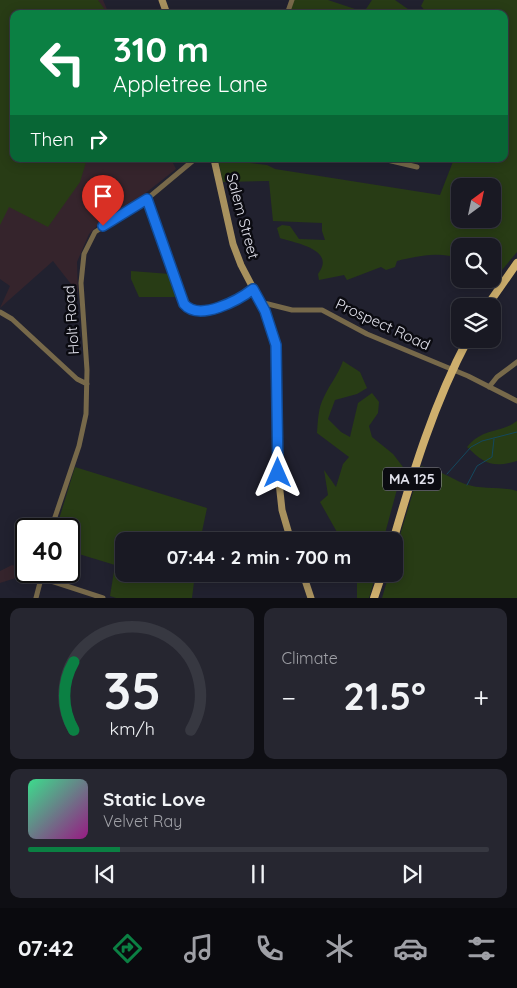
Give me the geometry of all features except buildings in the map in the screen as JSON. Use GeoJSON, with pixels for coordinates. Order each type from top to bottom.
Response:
{"type":"FeatureCollection","features":[{"type":"Feature","properties":{"kind":"main road"},"geometry":{"type":"LineString","coordinates":[[493,298],[517,263]]}},
{"type":"Feature","properties":{"kind":"main road","name":"MA 125"},"geometry":{"type":"LineString","coordinates":[[395,532],[427,432],[452,369],[463,348]]}},
{"type":"Feature","properties":{"kind":"main road"},"geometry":{"type":"LineString","coordinates":[[374,598],[379,582]]}},
{"type":"Feature","properties":{"kind":"street","name":"Holt Road"},"geometry":{"type":"LineString","coordinates":[[55,518],[82,434],[86,414],[87,384],[81,283],[84,254],[96,232],[147,199],[191,162]]}},
{"type":"Feature","properties":{"kind":"street","name":"Salem Street"},"geometry":{"type":"LineString","coordinates":[[215,162],[233,244],[260,302],[276,345],[278,473],[282,510],[288,532]]}},
{"type":"Feature","properties":{"kind":"street"},"geometry":{"type":"LineString","coordinates":[[396,162],[417,167]]}},
{"type":"Feature","properties":{"kind":"street"},"geometry":{"type":"LineString","coordinates":[[147,199],[184,304],[188,309],[201,312],[224,306],[253,289]]}},
{"type":"Feature","properties":{"kind":"street","name":"Prospect Road"},"geometry":{"type":"LineString","coordinates":[[260,302],[292,310],[322,310],[367,334],[452,369],[517,401]]}},
{"type":"Feature","properties":{"kind":"street"},"geometry":{"type":"LineString","coordinates":[[0,312],[12,319],[77,379],[87,384]]}},
{"type":"Feature","properties":{"kind":"street"},"geometry":{"type":"LineString","coordinates":[[489,387],[497,377],[517,362]]}},
{"type":"Feature","properties":{"kind":"street"},"geometry":{"type":"LineString","coordinates":[[306,582],[311,598]]}},
{"type":"Feature","properties":{"kind":"street"},"geometry":{"type":"LineString","coordinates":[[36,598],[40,583]]}},
{"type":"Feature","properties":{"kind":"street"},"geometry":{"type":"LineString","coordinates":[[57,583],[103,598]]}},
{"type":"Feature","properties":{"kind":"shaded area"},"geometry":{"type":"Polygon","coordinates":[[[0,0],[103,0],[107,10],[10,10],[10,162],[172,162],[176,169],[133,203],[104,219],[89,234],[77,262],[78,293],[53,261],[0,308],[10,286],[0,279],[0,0]]]}},
{"type":"Feature","properties":{"kind":"shaded area"},"geometry":{"type":"Polygon","coordinates":[[[12,565],[15,566],[15,578],[0,583],[0,571],[12,565]]]}},
{"type":"Feature","properties":{"kind":"green space"},"geometry":{"type":"Polygon","coordinates":[[[0,0],[98,0],[105,10],[10,10],[10,162],[86,162],[80,182],[48,227],[9,207],[0,225],[0,0]]]}},
{"type":"Feature","properties":{"kind":"green space"},"geometry":{"type":"Polygon","coordinates":[[[293,0],[328,0],[358,10],[290,10],[293,0]]]}},
{"type":"Feature","properties":{"kind":"green space"},"geometry":{"type":"Polygon","coordinates":[[[372,0],[395,0],[409,10],[365,10],[372,0]]]}},
{"type":"Feature","properties":{"kind":"green space"},"geometry":{"type":"Polygon","coordinates":[[[424,0],[517,0],[517,252],[501,271],[501,238],[451,238],[451,256],[421,256],[397,261],[395,267],[386,270],[381,267],[347,280],[344,275],[319,280],[318,274],[322,265],[322,259],[318,253],[311,248],[280,238],[277,228],[282,225],[290,226],[299,239],[325,240],[322,223],[273,221],[269,181],[223,182],[219,162],[242,162],[267,165],[275,169],[440,195],[453,162],[508,162],[508,10],[424,10],[421,6],[424,0]]]}},
{"type":"Feature","properties":{"kind":"green space"},"geometry":{"type":"Polygon","coordinates":[[[131,271],[170,274],[178,297],[139,297],[131,279],[131,271]]]}},
{"type":"Feature","properties":{"kind":"green space"},"geometry":{"type":"Polygon","coordinates":[[[343,361],[360,372],[367,388],[357,394],[335,400],[328,419],[341,432],[350,437],[358,403],[372,393],[379,402],[378,413],[369,426],[372,437],[393,454],[403,467],[385,532],[337,532],[320,502],[328,495],[324,470],[336,487],[343,464],[349,457],[317,433],[322,401],[343,361]]]}},
{"type":"Feature","properties":{"kind":"green space"},"geometry":{"type":"Polygon","coordinates":[[[517,421],[517,461],[501,464],[489,463],[467,447],[480,436],[504,428],[517,421]]]}},
{"type":"Feature","properties":{"kind":"green space"},"geometry":{"type":"Polygon","coordinates":[[[421,466],[471,486],[517,491],[517,598],[382,598],[387,582],[403,582],[403,532],[401,532],[421,466]]]}},
{"type":"Feature","properties":{"kind":"green space"},"geometry":{"type":"Polygon","coordinates":[[[75,467],[207,508],[202,532],[115,532],[115,565],[80,554],[80,518],[59,518],[75,467]]]}},
{"type":"Feature","properties":{"kind":"green space"},"geometry":{"type":"Polygon","coordinates":[[[115,565],[115,582],[194,582],[192,598],[116,598],[110,596],[115,565]]]}},
{"type":"Feature","properties":{"kind":"green space"},"geometry":{"type":"Polygon","coordinates":[[[357,582],[374,582],[369,598],[357,598],[357,582]]]}},
{"type":"Feature","properties":{"kind":"waterway"},"geometry":{"type":"LineString","coordinates":[[447,474],[471,447],[482,441],[517,432]]}},
{"type":"Feature","properties":{"kind":"waterway"},"geometry":{"type":"LineString","coordinates":[[467,485],[477,466],[492,457],[494,439]]}},
{"type":"Feature","properties":{"kind":"route"},"geometry":{"type":"LineString","coordinates":[[103,226],[147,199],[184,304],[190,310],[201,312],[224,306],[253,289],[265,311],[276,345],[279,412],[278,473]]}}]}
